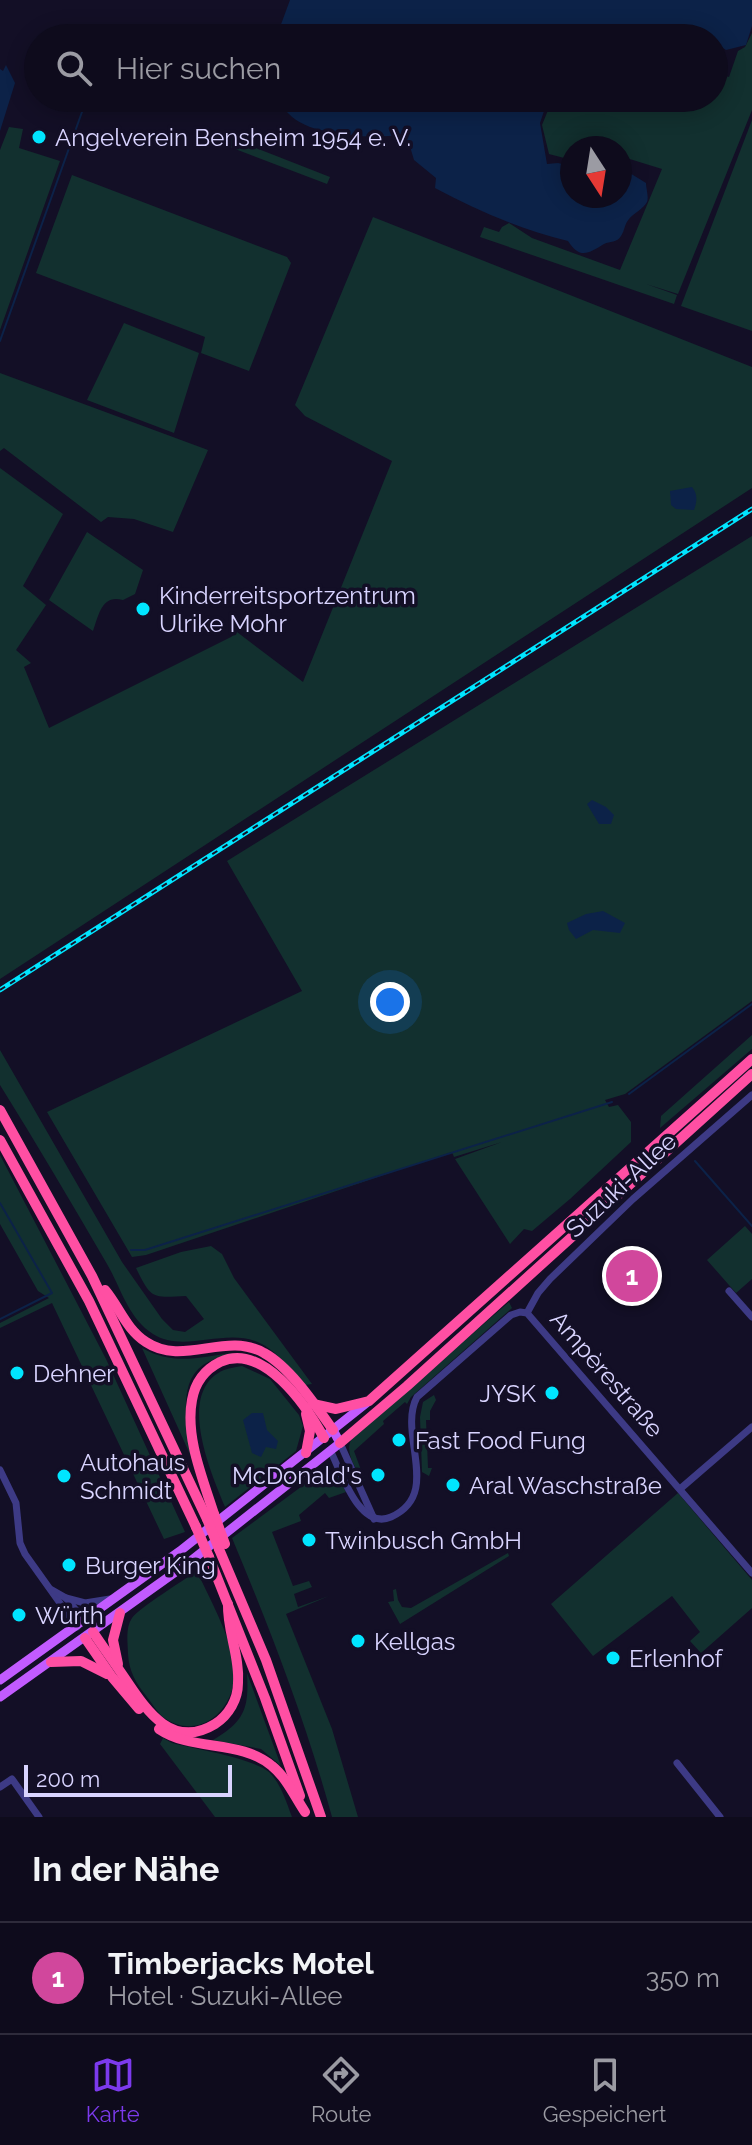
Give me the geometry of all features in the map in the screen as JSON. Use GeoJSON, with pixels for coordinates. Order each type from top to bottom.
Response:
{"type":"FeatureCollection","features":[{"type":"Feature","properties":{"kind":"highway"},"geometry":{"type":"LineString","coordinates":[[309,1406],[336,1409],[369,1401],[451,1331],[752,1059]]}},
{"type":"Feature","properties":{"kind":"highway"},"geometry":{"type":"LineString","coordinates":[[340,1443],[752,1074]]}},
{"type":"Feature","properties":{"kind":"highway"},"geometry":{"type":"LineString","coordinates":[[0,1110],[92,1276],[231,1561],[232,1577],[266,1660],[321,1817]]}},
{"type":"Feature","properties":{"kind":"highway"},"geometry":{"type":"LineString","coordinates":[[0,1140],[89,1301],[196,1527],[265,1698],[306,1815]]}},
{"type":"Feature","properties":{"kind":"highway"},"geometry":{"type":"LineString","coordinates":[[92,1276],[108,1293],[124,1322],[150,1345],[176,1352],[234,1345],[257,1349],[279,1364],[309,1406],[324,1438]]}},
{"type":"Feature","properties":{"kind":"highway"},"geometry":{"type":"LineString","coordinates":[[210,1516],[190,1412],[192,1397],[204,1374],[225,1360],[249,1358],[275,1374],[333,1430]]}},
{"type":"Feature","properties":{"kind":"highway"},"geometry":{"type":"LineString","coordinates":[[306,1453],[310,1431],[309,1406]]}},
{"type":"Feature","properties":{"kind":"highway"},"geometry":{"type":"LineString","coordinates":[[51,1662],[81,1661],[117,1675],[164,1726],[196,1732],[222,1719],[236,1698],[236,1657],[228,1621],[228,1604]]}},
{"type":"Feature","properties":{"kind":"highway"},"geometry":{"type":"LineString","coordinates":[[117,1675],[113,1640],[120,1613]]}},
{"type":"Feature","properties":{"kind":"highway"},"geometry":{"type":"LineString","coordinates":[[89,1635],[149,1720],[177,1739],[240,1751],[270,1763],[306,1815]]}},
{"type":"Feature","properties":{"kind":"main road"},"geometry":{"type":"LineString","coordinates":[[0,1680],[120,1596],[369,1401]]}},
{"type":"Feature","properties":{"kind":"main road"},"geometry":{"type":"LineString","coordinates":[[0,1697],[120,1613],[249,1516],[340,1443],[333,1430]]}},
{"type":"Feature","properties":{"kind":"main road"},"geometry":{"type":"LineString","coordinates":[[324,1438],[330,1450]]}},
{"type":"Feature","properties":{"kind":"main road"},"geometry":{"type":"LineString","coordinates":[[81,1624],[89,1635]]}},
{"type":"Feature","properties":{"kind":"street","name":"Suzuki-Allee"},"geometry":{"type":"LineString","coordinates":[[527,1313],[538,1293],[581,1249],[752,1095]]}},
{"type":"Feature","properties":{"kind":"street"},"geometry":{"type":"LineString","coordinates":[[729,1291],[752,1317]]}},
{"type":"Feature","properties":{"kind":"street","name":"Ampèrestraße"},"geometry":{"type":"LineString","coordinates":[[374,1519],[392,1517],[406,1507],[414,1494],[413,1421],[417,1397],[511,1315],[527,1313],[752,1573]]}},
{"type":"Feature","properties":{"kind":"street"},"geometry":{"type":"LineString","coordinates":[[680,1489],[752,1427]]}},
{"type":"Feature","properties":{"kind":"street"},"geometry":{"type":"LineString","coordinates":[[340,1443],[374,1519]]}},
{"type":"Feature","properties":{"kind":"street"},"geometry":{"type":"LineString","coordinates":[[330,1450],[359,1508],[374,1519]]}},
{"type":"Feature","properties":{"kind":"street"},"geometry":{"type":"LineString","coordinates":[[0,1470],[16,1503],[20,1543],[31,1563],[81,1624]]}},
{"type":"Feature","properties":{"kind":"street"},"geometry":{"type":"LineString","coordinates":[[51,1589],[66,1598],[85,1603],[120,1596]]}},
{"type":"Feature","properties":{"kind":"street"},"geometry":{"type":"LineString","coordinates":[[66,1598],[81,1624]]}},
{"type":"Feature","properties":{"kind":"street"},"geometry":{"type":"LineString","coordinates":[[677,1763],[720,1817]]}},
{"type":"Feature","properties":{"kind":"street"},"geometry":{"type":"LineString","coordinates":[[0,1787],[12,1779],[39,1817]]}},
{"type":"Feature","properties":{"kind":"green space"},"geometry":{"type":"Polygon","coordinates":[[[752,33],[752,110],[678,294],[646,284],[677,295],[674,304],[480,237],[484,227],[499,232],[509,223],[532,238],[620,270],[662,169],[632,160],[632,136],[560,136],[560,157],[549,154],[542,125],[547,112],[728,112],[728,77],[738,51],[745,47],[752,33]]]}},
{"type":"Feature","properties":{"kind":"green space"},"geometry":{"type":"Polygon","coordinates":[[[752,120],[752,331],[681,306],[752,120]]]}},
{"type":"Feature","properties":{"kind":"green space"},"geometry":{"type":"Polygon","coordinates":[[[9,127],[23,129],[19,148],[60,161],[0,330],[0,150],[9,127]]]}},
{"type":"Feature","properties":{"kind":"green space"},"geometry":{"type":"Polygon","coordinates":[[[220,134],[330,177],[327,184],[217,142],[220,134]]]}},
{"type":"Feature","properties":{"kind":"green space"},"geometry":{"type":"Polygon","coordinates":[[[72,175],[287,257],[291,263],[249,371],[201,353],[205,337],[36,273],[72,175]]]}},
{"type":"Feature","properties":{"kind":"green space"},"geometry":{"type":"Polygon","coordinates":[[[373,217],[752,367],[752,488],[0,979],[0,468],[63,514],[23,586],[46,605],[16,650],[31,663],[24,667],[49,728],[237,632],[303,682],[392,461],[305,416],[295,405],[373,217]]]}},
{"type":"Feature","properties":{"kind":"green space"},"geometry":{"type":"Polygon","coordinates":[[[124,323],[199,353],[174,433],[87,400],[124,323]]]}},
{"type":"Feature","properties":{"kind":"green space"},"geometry":{"type":"Polygon","coordinates":[[[0,373],[208,450],[173,532],[134,519],[108,517],[101,522],[4,448],[0,451],[0,373]]]}},
{"type":"Feature","properties":{"kind":"green space"},"geometry":{"type":"Polygon","coordinates":[[[87,532],[143,570],[135,594],[106,603],[93,631],[49,600],[87,532]]]}},
{"type":"Feature","properties":{"kind":"green space"},"geometry":{"type":"Polygon","coordinates":[[[752,536],[752,1001],[625,1094],[605,1100],[609,1107],[618,1105],[631,1122],[631,1142],[570,1199],[532,1231],[524,1229],[510,1244],[455,1159],[502,1142],[454,1157],[452,1152],[146,1255],[132,1257],[47,1112],[302,991],[227,861],[752,536]]]}},
{"type":"Feature","properties":{"kind":"green space"},"geometry":{"type":"Polygon","coordinates":[[[752,1035],[752,1049],[660,1128],[661,1116],[752,1035]]]}},
{"type":"Feature","properties":{"kind":"green space"},"geometry":{"type":"Polygon","coordinates":[[[0,1050],[122,1262],[162,1319],[173,1330],[185,1332],[204,1319],[186,1296],[166,1297],[149,1291],[136,1268],[181,1252],[211,1246],[222,1254],[234,1278],[312,1384],[305,1385],[276,1354],[255,1341],[242,1338],[165,1339],[153,1334],[137,1320],[0,1085],[0,1050]]]}},
{"type":"Feature","properties":{"kind":"green space"},"geometry":{"type":"Polygon","coordinates":[[[0,1155],[106,1359],[185,1532],[164,1539],[52,1303],[0,1328],[0,1323],[49,1298],[38,1291],[0,1224],[0,1155]]]}},
{"type":"Feature","properties":{"kind":"green space"},"geometry":{"type":"Polygon","coordinates":[[[745,1226],[752,1234],[752,1279],[736,1293],[707,1260],[745,1226]]]}},
{"type":"Feature","properties":{"kind":"green space"},"geometry":{"type":"Polygon","coordinates":[[[509,1302],[512,1308],[411,1397],[407,1404],[405,1402],[383,1421],[384,1424],[354,1451],[365,1481],[362,1479],[350,1454],[352,1438],[509,1302]]]}},
{"type":"Feature","properties":{"kind":"green space"},"geometry":{"type":"Polygon","coordinates":[[[142,1348],[176,1359],[233,1353],[203,1365],[189,1384],[186,1410],[193,1461],[142,1348]]]}},
{"type":"Feature","properties":{"kind":"green space"},"geometry":{"type":"Polygon","coordinates":[[[242,1366],[270,1379],[299,1415],[303,1426],[296,1451],[225,1507],[206,1454],[199,1414],[202,1395],[209,1381],[224,1370],[242,1366]]]}},
{"type":"Feature","properties":{"kind":"green space"},"geometry":{"type":"Polygon","coordinates":[[[434,1395],[436,1400],[430,1411],[430,1420],[426,1420],[428,1468],[432,1468],[429,1476],[422,1472],[420,1417],[423,1402],[434,1395]]]}},
{"type":"Feature","properties":{"kind":"green space"},"geometry":{"type":"Polygon","coordinates":[[[321,1472],[340,1479],[346,1492],[329,1498],[325,1493],[299,1515],[301,1521],[272,1532],[293,1586],[309,1581],[312,1587],[294,1594],[298,1607],[329,1596],[286,1614],[332,1729],[358,1817],[332,1817],[286,1676],[232,1538],[321,1472]]]}},
{"type":"Feature","properties":{"kind":"green space"},"geometry":{"type":"Polygon","coordinates":[[[678,1493],[752,1580],[752,1608],[701,1653],[690,1641],[700,1632],[672,1596],[593,1656],[551,1604],[678,1493]]]}},
{"type":"Feature","properties":{"kind":"green space"},"geometry":{"type":"Polygon","coordinates":[[[508,1553],[509,1556],[400,1624],[388,1602],[394,1601],[393,1590],[396,1589],[402,1607],[411,1608],[508,1553]]]}},
{"type":"Feature","properties":{"kind":"green space"},"geometry":{"type":"Polygon","coordinates":[[[197,1571],[228,1639],[235,1678],[225,1705],[216,1716],[192,1726],[163,1717],[140,1687],[130,1666],[127,1636],[128,1626],[137,1613],[197,1571]]]}},
{"type":"Feature","properties":{"kind":"green space"},"geometry":{"type":"Polygon","coordinates":[[[247,1673],[281,1766],[261,1749],[213,1740],[232,1726],[243,1712],[247,1673]]]}},
{"type":"Feature","properties":{"kind":"green space"},"geometry":{"type":"Polygon","coordinates":[[[163,1738],[261,1767],[277,1782],[292,1817],[215,1817],[160,1744],[163,1738]]]}},
{"type":"Feature","properties":{"kind":"water"},"geometry":{"type":"Polygon","coordinates":[[[290,0],[752,0],[752,26],[746,45],[728,50],[728,24],[281,24],[290,0]]]}},
{"type":"Feature","properties":{"kind":"water"},"geometry":{"type":"Polygon","coordinates":[[[6,65],[15,83],[0,131],[0,69],[3,71],[6,65]]]}},
{"type":"Feature","properties":{"kind":"water"},"geometry":{"type":"Polygon","coordinates":[[[287,112],[544,112],[540,123],[547,164],[560,164],[560,208],[632,208],[632,174],[646,183],[647,202],[629,219],[618,240],[581,253],[568,241],[500,219],[435,188],[436,178],[414,160],[409,143],[399,135],[341,134],[298,121],[287,112]]]}},
{"type":"Feature","properties":{"kind":"water"},"geometry":{"type":"Polygon","coordinates":[[[692,487],[696,498],[694,510],[676,509],[671,505],[670,491],[692,487]]]}},
{"type":"Feature","properties":{"kind":"water"},"geometry":{"type":"Polygon","coordinates":[[[592,800],[614,815],[611,824],[599,824],[587,804],[592,800]]]}},
{"type":"Feature","properties":{"kind":"water"},"geometry":{"type":"Polygon","coordinates":[[[603,911],[625,923],[620,933],[593,930],[576,939],[569,930],[567,923],[586,914],[603,911]]]}},
{"type":"Feature","properties":{"kind":"water"},"geometry":{"type":"Polygon","coordinates":[[[252,1413],[263,1413],[267,1430],[278,1441],[276,1449],[266,1447],[261,1457],[252,1453],[243,1420],[252,1413]]]}},
{"type":"Feature","properties":{"kind":"waterway"},"geometry":{"type":"LineString","coordinates":[[0,341],[82,112]]}},
{"type":"Feature","properties":{"kind":"waterway"},"geometry":{"type":"LineString","coordinates":[[629,1094],[752,1004]]}},
{"type":"Feature","properties":{"kind":"waterway"},"geometry":{"type":"LineString","coordinates":[[131,1250],[145,1250],[612,1102]]}},
{"type":"Feature","properties":{"kind":"waterway"},"geometry":{"type":"LineString","coordinates":[[695,1161],[752,1226]]}},
{"type":"Feature","properties":{"kind":"waterway"},"geometry":{"type":"LineString","coordinates":[[0,1203],[52,1293],[0,1319]]}},
{"type":"Feature","properties":{"kind":"railway"},"geometry":{"type":"LineString","coordinates":[[0,990],[752,509]]}},
{"type":"Feature","properties":{"kind":"place","name":"Angelverein Bensheim 1954 e. V."},"geometry":{"type":"Point","coordinates":[39,137]}},
{"type":"Feature","properties":{"kind":"place","name":"Kinderreitsportzentrum Ulrike Mohr"},"geometry":{"type":"Point","coordinates":[143,609]}},
{"type":"Feature","properties":{"kind":"place","name":"Timberjacks Motel"},"geometry":{"type":"Point","coordinates":[632,1276]}},
{"type":"Feature","properties":{"kind":"place","name":"Dehner"},"geometry":{"type":"Point","coordinates":[17,1373]}},
{"type":"Feature","properties":{"kind":"place","name":"JYSK"},"geometry":{"type":"Point","coordinates":[552,1393]}},
{"type":"Feature","properties":{"kind":"place","name":"Fast Food Fung"},"geometry":{"type":"Point","coordinates":[399,1440]}},
{"type":"Feature","properties":{"kind":"place","name":"McDonald's"},"geometry":{"type":"Point","coordinates":[378,1475]}},
{"type":"Feature","properties":{"kind":"place","name":"Autohaus Schmidt"},"geometry":{"type":"Point","coordinates":[64,1476]}},
{"type":"Feature","properties":{"kind":"place","name":"Aral Waschstraße"},"geometry":{"type":"Point","coordinates":[453,1485]}},
{"type":"Feature","properties":{"kind":"place","name":"Twinbusch GmbH"},"geometry":{"type":"Point","coordinates":[309,1540]}},
{"type":"Feature","properties":{"kind":"place","name":"Burger King"},"geometry":{"type":"Point","coordinates":[69,1565]}},
{"type":"Feature","properties":{"kind":"place","name":"Würth"},"geometry":{"type":"Point","coordinates":[19,1615]}},
{"type":"Feature","properties":{"kind":"place","name":"Kellgas"},"geometry":{"type":"Point","coordinates":[358,1641]}},
{"type":"Feature","properties":{"kind":"place","name":"Erlenhof"},"geometry":{"type":"Point","coordinates":[613,1658]}}]}
